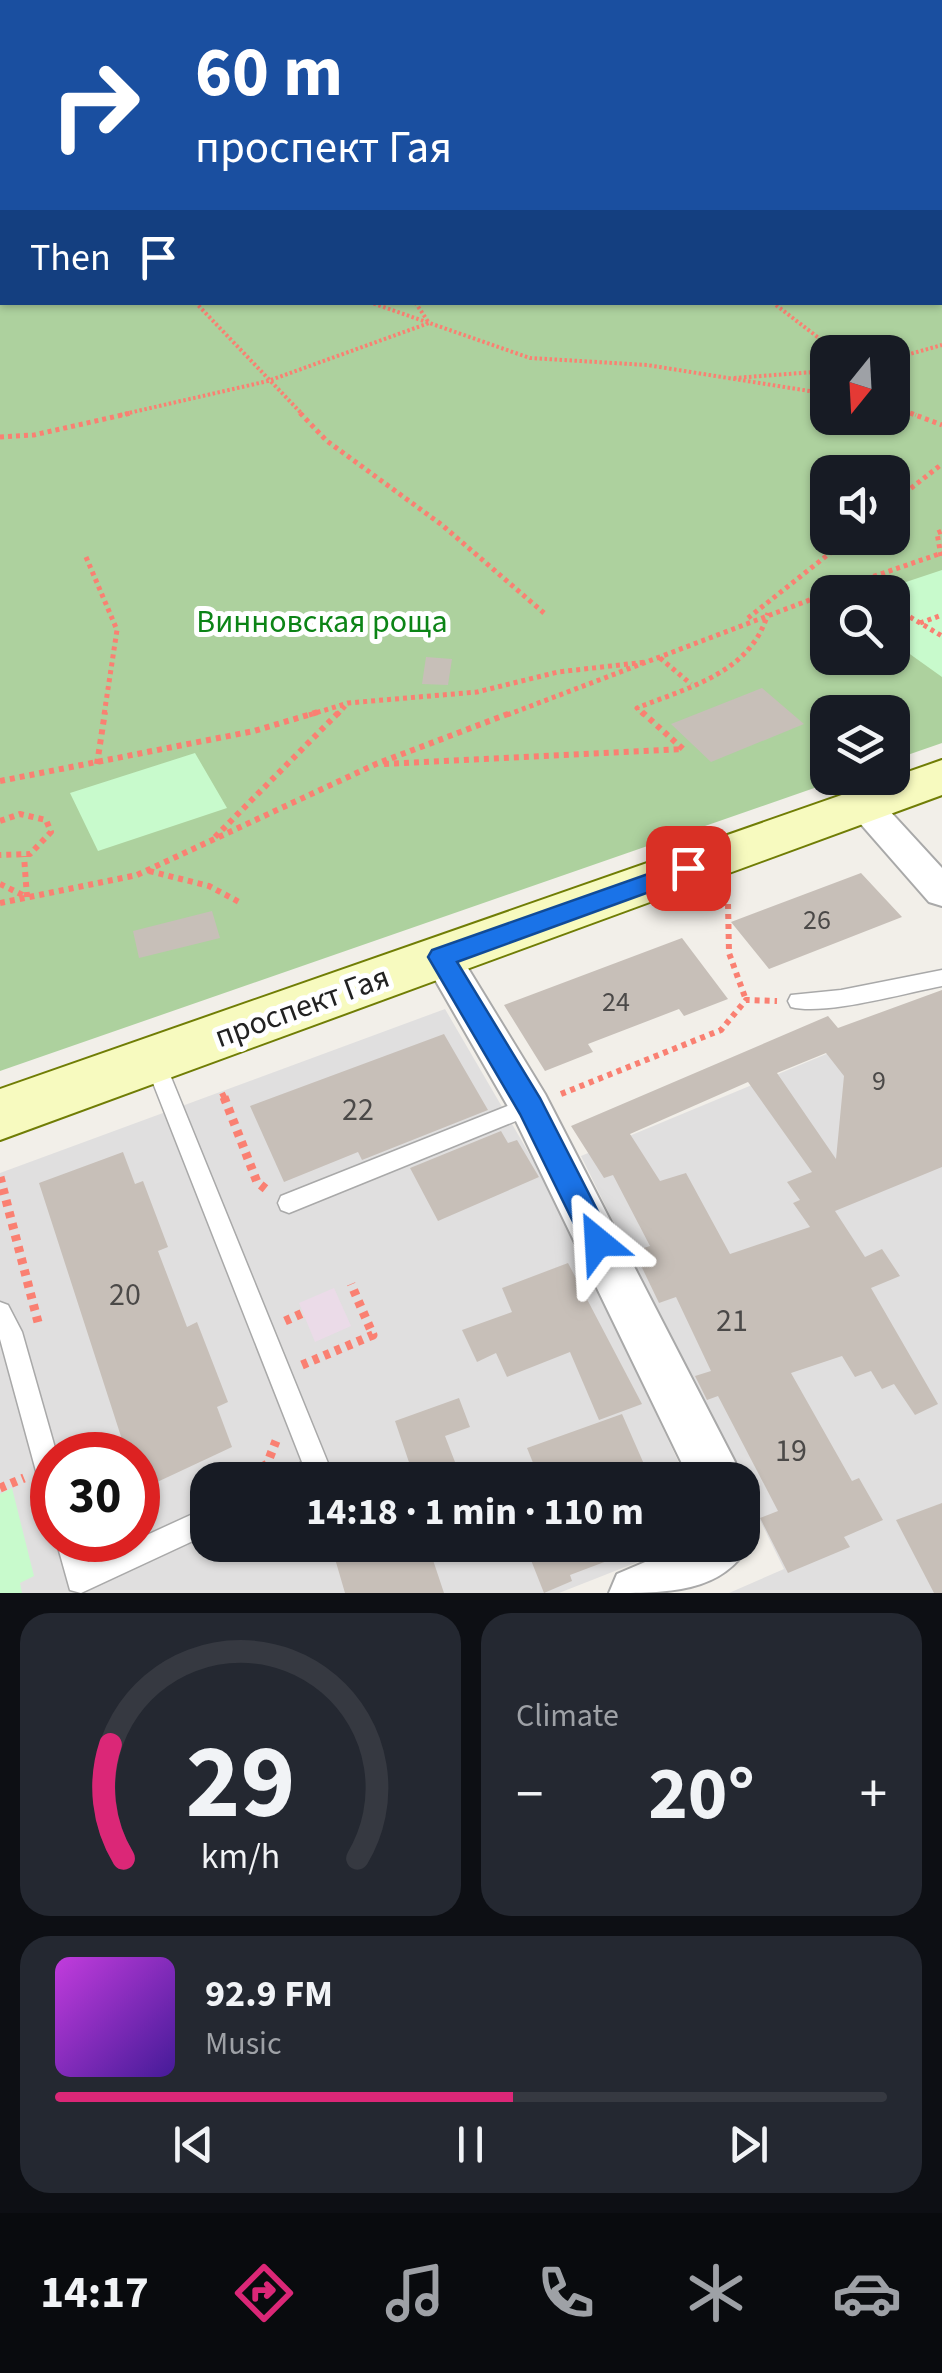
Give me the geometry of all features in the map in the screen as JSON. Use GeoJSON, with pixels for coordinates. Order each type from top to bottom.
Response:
{"type":"FeatureCollection","features":[{"type":"Feature","properties":{"kind":"main road","name":"проспект Гая"},"geometry":{"type":"LineString","coordinates":[[0,1115],[942,777]]}},
{"type":"Feature","properties":{"kind":"street"},"geometry":{"type":"LineString","coordinates":[[864,805],[942,892]]}},
{"type":"Feature","properties":{"kind":"street"},"geometry":{"type":"LineString","coordinates":[[441,957],[530,1106],[708,1462]]}},
{"type":"Feature","properties":{"kind":"street"},"geometry":{"type":"LineString","coordinates":[[636,1593],[706,1562]]}},
{"type":"Feature","properties":{"kind":"lane"},"geometry":{"type":"LineString","coordinates":[[798,1001],[841,998],[942,978]]}},
{"type":"Feature","properties":{"kind":"lane"},"geometry":{"type":"LineString","coordinates":[[154,1060],[314,1462]]}},
{"type":"Feature","properties":{"kind":"lane"},"geometry":{"type":"LineString","coordinates":[[289,1203],[530,1106]]}},
{"type":"Feature","properties":{"kind":"lane"},"geometry":{"type":"LineString","coordinates":[[0,1313],[10,1332],[38,1432]]}},
{"type":"Feature","properties":{"kind":"lane"},"geometry":{"type":"LineString","coordinates":[[160,1542],[190,1528]]}},
{"type":"Feature","properties":{"kind":"lane"},"geometry":{"type":"LineString","coordinates":[[75,1562],[80,1580],[118,1562]]}},
{"type":"Feature","properties":{"kind":"path"},"geometry":{"type":"LineString","coordinates":[[197,305],[327,441],[442,525],[544,613]]}},
{"type":"Feature","properties":{"kind":"path"},"geometry":{"type":"LineString","coordinates":[[377,305],[530,358],[647,365],[718,380],[810,392]]}},
{"type":"Feature","properties":{"kind":"path"},"geometry":{"type":"LineString","coordinates":[[417,305],[429,323]]}},
{"type":"Feature","properties":{"kind":"path"},"geometry":{"type":"LineString","coordinates":[[776,305],[815,335]]}},
{"type":"Feature","properties":{"kind":"path"},"geometry":{"type":"LineString","coordinates":[[0,437],[34,434],[268,381],[429,323]]}},
{"type":"Feature","properties":{"kind":"path"},"geometry":{"type":"LineString","coordinates":[[910,353],[942,345]]}},
{"type":"Feature","properties":{"kind":"path"},"geometry":{"type":"LineString","coordinates":[[718,380],[810,373]]}},
{"type":"Feature","properties":{"kind":"path"},"geometry":{"type":"LineString","coordinates":[[910,413],[942,425]]}},
{"type":"Feature","properties":{"kind":"path"},"geometry":{"type":"LineString","coordinates":[[910,489],[942,464]]}},
{"type":"Feature","properties":{"kind":"path"},"geometry":{"type":"LineString","coordinates":[[929,474],[942,476]]}},
{"type":"Feature","properties":{"kind":"path"},"geometry":{"type":"LineString","coordinates":[[882,575],[941,555],[937,533],[942,531]]}},
{"type":"Feature","properties":{"kind":"path"},"geometry":{"type":"LineString","coordinates":[[743,622],[828,555]]}},
{"type":"Feature","properties":{"kind":"path"},"geometry":{"type":"LineString","coordinates":[[86,558],[118,630],[97,764]]}},
{"type":"Feature","properties":{"kind":"path"},"geometry":{"type":"LineString","coordinates":[[0,903],[123,880],[376,764],[810,599]]}},
{"type":"Feature","properties":{"kind":"path"},"geometry":{"type":"LineString","coordinates":[[376,764],[683,749],[636,708],[728,669],[746,656],[766,628],[768,614]]}},
{"type":"Feature","properties":{"kind":"path"},"geometry":{"type":"LineString","coordinates":[[920,623],[942,615]]}},
{"type":"Feature","properties":{"kind":"path"},"geometry":{"type":"LineString","coordinates":[[910,617],[942,636]]}},
{"type":"Feature","properties":{"kind":"path"},"geometry":{"type":"LineString","coordinates":[[0,781],[254,731],[348,703],[478,692],[558,672],[656,660],[692,684]]}},
{"type":"Feature","properties":{"kind":"path"},"geometry":{"type":"LineString","coordinates":[[212,840],[348,703]]}},
{"type":"Feature","properties":{"kind":"path"},"geometry":{"type":"LineString","coordinates":[[0,821],[20,814],[46,820],[48,840],[24,856],[0,855]]}},
{"type":"Feature","properties":{"kind":"path"},"geometry":{"type":"LineString","coordinates":[[24,856],[27,897]]}},
{"type":"Feature","properties":{"kind":"path"},"geometry":{"type":"LineString","coordinates":[[148,870],[181,882],[222,888],[241,903]]}},
{"type":"Feature","properties":{"kind":"path"},"geometry":{"type":"LineString","coordinates":[[0,884],[27,897]]}},
{"type":"Feature","properties":{"kind":"path"},"geometry":{"type":"LineString","coordinates":[[728,904],[725,946],[733,977],[746,1000]]}},
{"type":"Feature","properties":{"kind":"path"},"geometry":{"type":"LineString","coordinates":[[746,1000],[798,1001]]}},
{"type":"Feature","properties":{"kind":"path"},"geometry":{"type":"LineString","coordinates":[[530,1106],[720,1030],[746,1000]]}},
{"type":"Feature","properties":{"kind":"path"},"geometry":{"type":"LineString","coordinates":[[222,1093],[258,1182],[289,1203]]}},
{"type":"Feature","properties":{"kind":"path"},"geometry":{"type":"LineString","coordinates":[[0,1177],[44,1344]]}},
{"type":"Feature","properties":{"kind":"path"},"geometry":{"type":"LineString","coordinates":[[278,1375],[373,1334],[351,1284]]}},
{"type":"Feature","properties":{"kind":"shaded area"},"geometry":{"type":"Polygon","coordinates":[[[942,1006],[942,1593],[729,1593],[784,1569],[760,1520],[760,1462],[731,1462],[581,1156],[942,1006]]]}},
{"type":"Feature","properties":{"kind":"shaded area"},"geometry":{"type":"Polygon","coordinates":[[[445,1009],[551,1191],[679,1462],[190,1462],[190,1562],[638,1562],[559,1593],[0,1593],[0,1173],[445,1009]]]}},
{"type":"Feature","properties":{"kind":"shaded area"},"geometry":{"type":"Polygon","coordinates":[[[334,1288],[351,1326],[315,1342],[299,1303],[334,1288]]]}},
{"type":"Feature","properties":{"kind":"green space","name":"Винновская роща"},"geometry":{"type":"Polygon","coordinates":[[[0,305],[942,305],[942,743],[910,754],[910,695],[810,695],[810,789],[0,1071],[0,305]]]}},
{"type":"Feature","properties":{"kind":"green space"},"geometry":{"type":"Polygon","coordinates":[[[942,570],[942,677],[910,654],[910,581],[942,570]]]}},
{"type":"Feature","properties":{"kind":"green space"},"geometry":{"type":"Polygon","coordinates":[[[195,753],[227,808],[98,851],[70,793],[195,753]]]}},
{"type":"Feature","properties":{"kind":"green space"},"geometry":{"type":"Polygon","coordinates":[[[12,1488],[34,1576],[20,1583],[22,1593],[0,1593],[0,1494],[12,1488]]]}},
{"type":"Feature","properties":{"kind":"building"},"geometry":{"type":"Polygon","coordinates":[[[426,657],[452,659],[448,685],[422,684],[426,657]]]}},
{"type":"Feature","properties":{"kind":"building"},"geometry":{"type":"Polygon","coordinates":[[[762,688],[804,724],[711,762],[671,724],[762,688]]]}},
{"type":"Feature","properties":{"kind":"building"},"geometry":{"type":"Polygon","coordinates":[[[861,873],[902,917],[769,969],[731,922],[861,873]]]}},
{"type":"Feature","properties":{"kind":"building"},"geometry":{"type":"Polygon","coordinates":[[[212,911],[220,938],[139,958],[133,931],[212,911]]]}},
{"type":"Feature","properties":{"kind":"building"},"geometry":{"type":"Polygon","coordinates":[[[682,938],[728,999],[684,1016],[679,1009],[588,1044],[593,1052],[545,1071],[504,1005],[682,938]]]}},
{"type":"Feature","properties":{"kind":"building"},"geometry":{"type":"Polygon","coordinates":[[[942,990],[942,1167],[835,1211],[865,1257],[882,1249],[900,1276],[871,1288],[938,1404],[915,1415],[894,1384],[882,1389],[871,1371],[855,1377],[842,1356],[791,1373],[852,1481],[859,1478],[883,1520],[844,1537],[850,1547],[788,1573],[760,1518],[778,1511],[760,1476],[760,1462],[752,1462],[718,1396],[707,1400],[695,1376],[711,1371],[676,1297],[659,1303],[634,1251],[650,1246],[613,1175],[604,1178],[571,1126],[828,1016],[838,1028],[942,990]],[[826,1053],[777,1073],[836,1159],[844,1076],[826,1053]],[[748,1082],[630,1134],[660,1181],[686,1173],[730,1254],[810,1227],[793,1203],[800,1200],[787,1182],[812,1172],[748,1082]]]}},
{"type":"Feature","properties":{"kind":"building"},"geometry":{"type":"Polygon","coordinates":[[[444,1034],[488,1110],[362,1160],[358,1152],[284,1182],[250,1106],[444,1034]]]}},
{"type":"Feature","properties":{"kind":"building"},"geometry":{"type":"Polygon","coordinates":[[[501,1131],[508,1143],[517,1140],[539,1177],[438,1221],[410,1168],[501,1131]]]}},
{"type":"Feature","properties":{"kind":"building"},"geometry":{"type":"Polygon","coordinates":[[[123,1152],[135,1184],[143,1181],[168,1247],[158,1251],[187,1327],[197,1322],[228,1402],[217,1407],[232,1447],[200,1462],[190,1462],[190,1467],[160,1481],[160,1432],[120,1432],[39,1183],[123,1152]]]}},
{"type":"Feature","properties":{"kind":"building"},"geometry":{"type":"Polygon","coordinates":[[[568,1263],[642,1404],[599,1420],[570,1352],[507,1377],[496,1353],[477,1362],[462,1330],[512,1312],[502,1288],[568,1263]]]}},
{"type":"Feature","properties":{"kind":"building"},"geometry":{"type":"Polygon","coordinates":[[[459,1398],[470,1427],[445,1436],[455,1462],[409,1462],[395,1421],[459,1398]]]}},
{"type":"Feature","properties":{"kind":"building"},"geometry":{"type":"Polygon","coordinates":[[[622,1414],[643,1462],[533,1462],[527,1448],[622,1414]]]}},
{"type":"Feature","properties":{"kind":"building"},"geometry":{"type":"Polygon","coordinates":[[[942,1503],[942,1593],[934,1593],[896,1520],[942,1503]]]}},
{"type":"Feature","properties":{"kind":"building"},"geometry":{"type":"Polygon","coordinates":[[[336,1562],[434,1562],[444,1593],[345,1593],[336,1562]]]}},
{"type":"Feature","properties":{"kind":"building"},"geometry":{"type":"Polygon","coordinates":[[[532,1562],[604,1562],[570,1575],[572,1581],[544,1593],[532,1562]]]}},
{"type":"Feature","properties":{"kind":"route"},"geometry":{"type":"LineString","coordinates":[[598,1242],[530,1106],[441,957],[688,868]]}}]}
